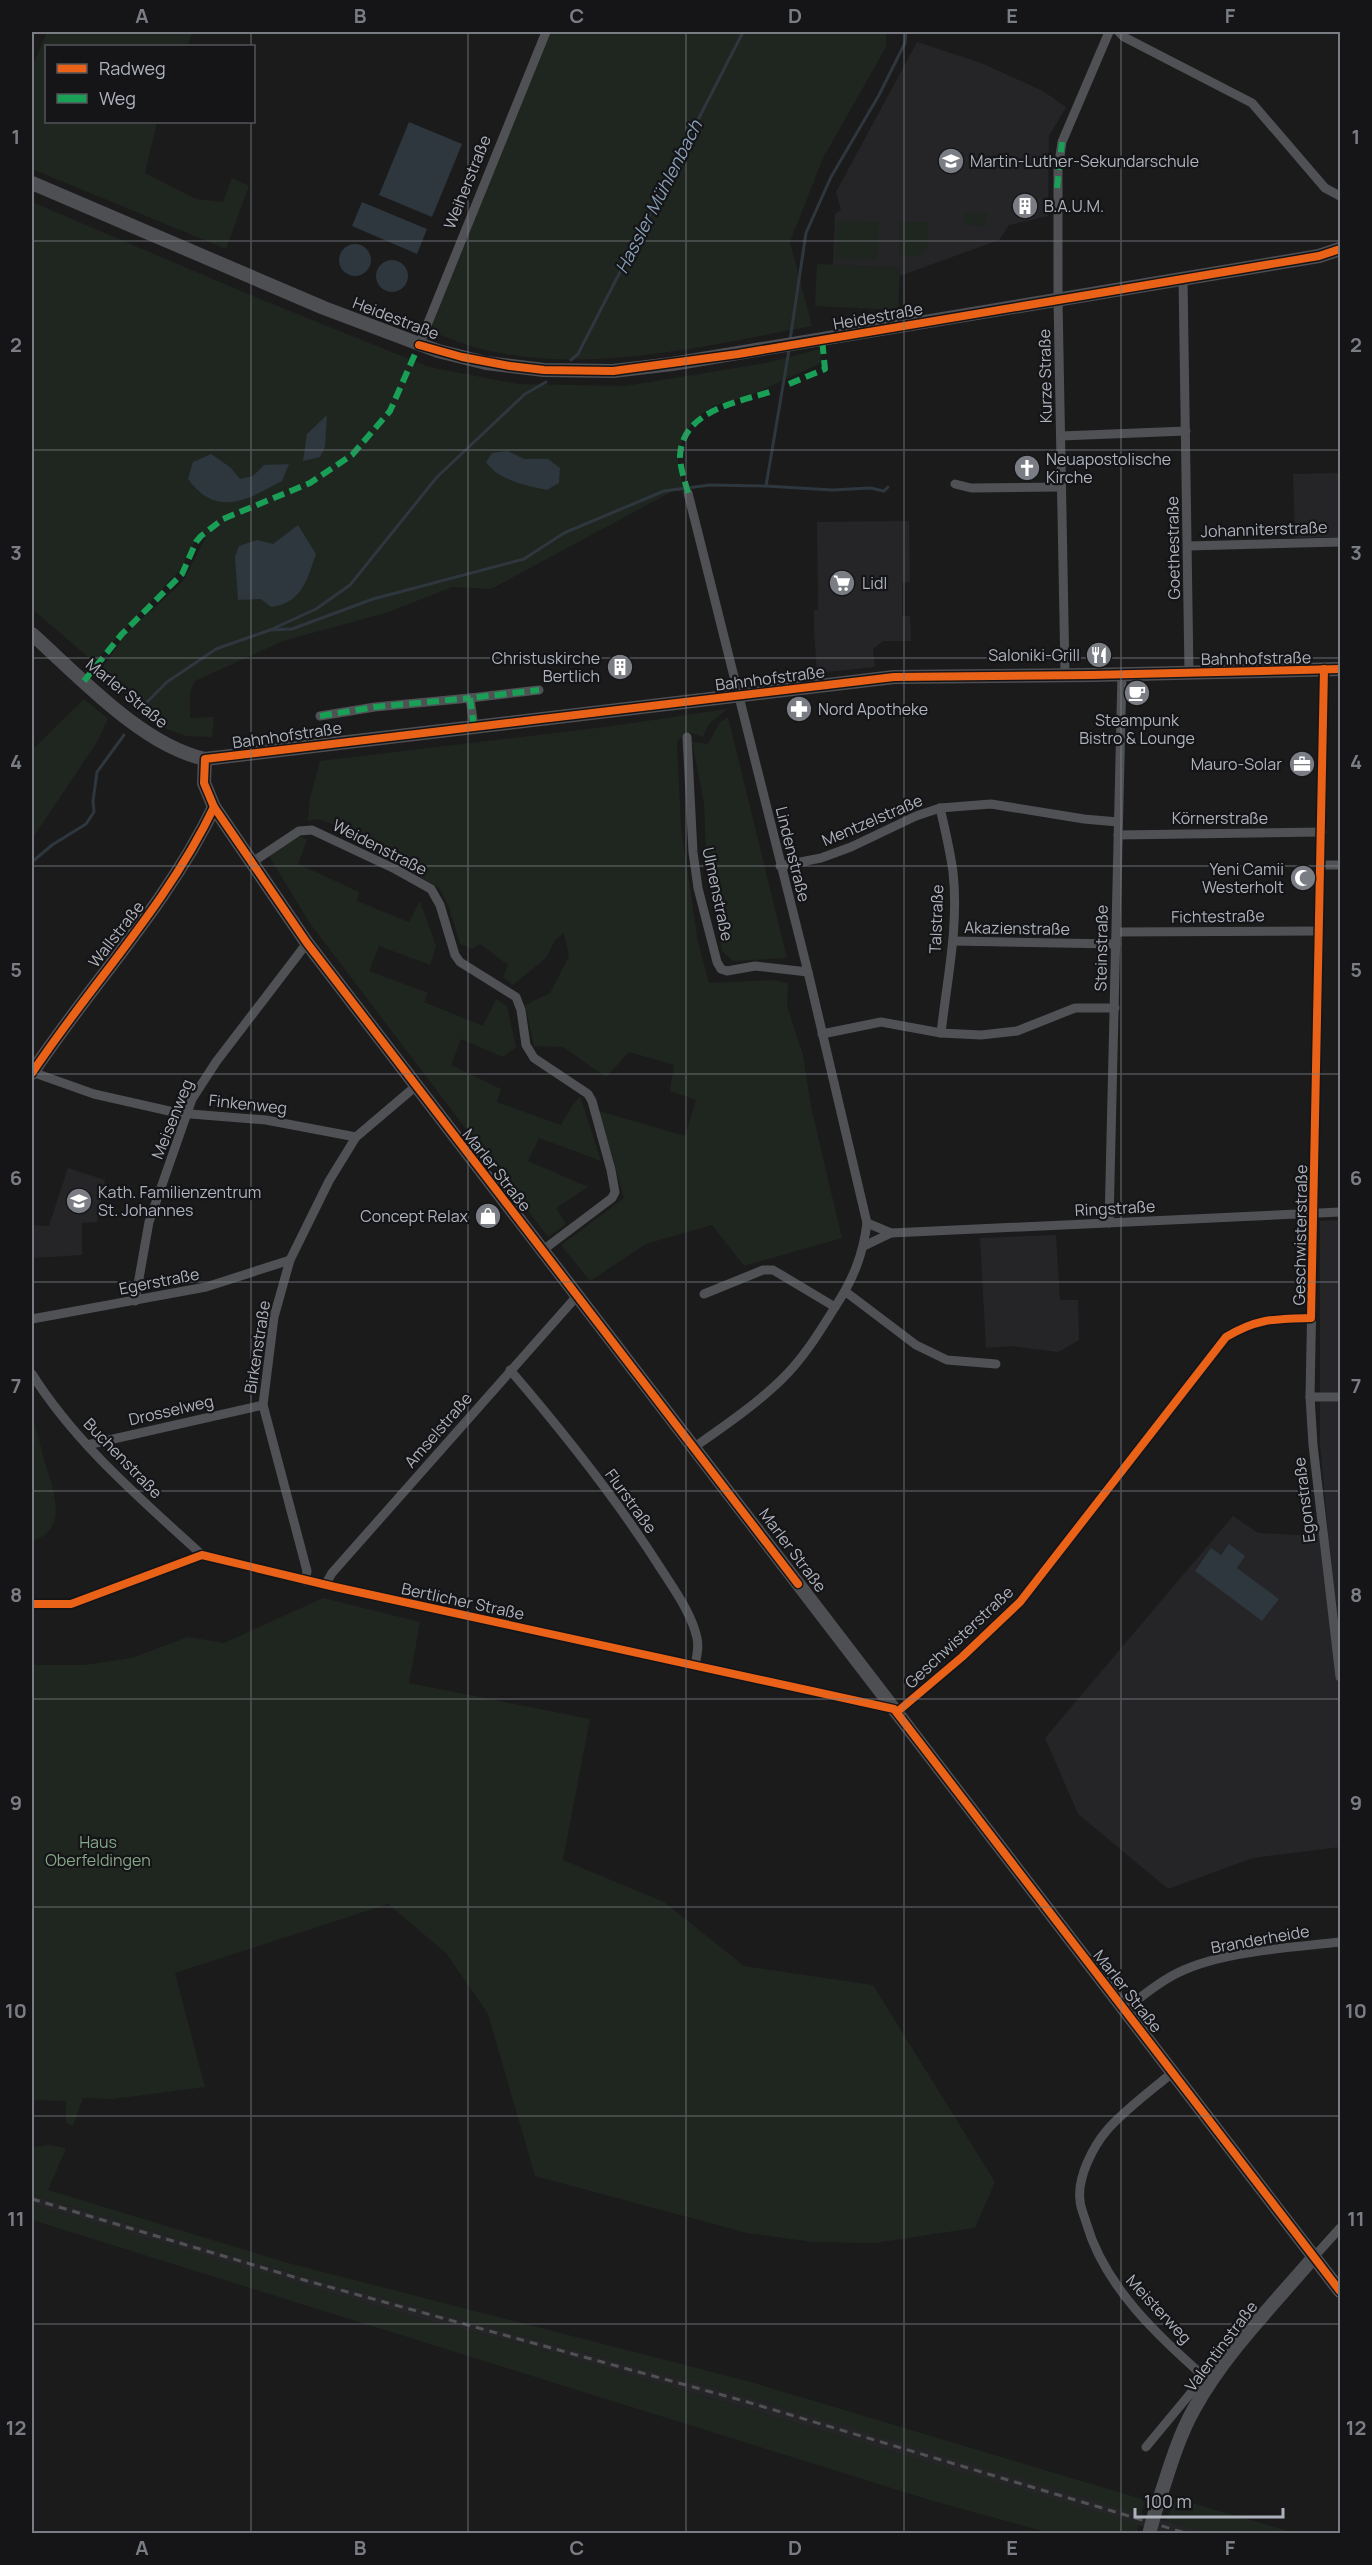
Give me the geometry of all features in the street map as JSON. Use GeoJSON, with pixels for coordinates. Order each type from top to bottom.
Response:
{"type":"FeatureCollection","features":[{"type":"Feature","properties":{"kind":"main road","name":"Heidestraße"},"geometry":{"type":"LineString","coordinates":[[32,183],[314,303],[419,345],[486,363],[544,370],[596,371],[672,364],[1319,256],[1341,249]]}},
{"type":"Feature","properties":{"kind":"main road","name":"Marler Straße"},"geometry":{"type":"LineString","coordinates":[[32,634],[144,731],[182,752],[205,759],[204,783],[214,807],[307,943],[1125,2009],[1313,2258],[1341,2291]]}},
{"type":"Feature","properties":{"kind":"main road","name":"Bahnhofstraße"},"geometry":{"type":"LineString","coordinates":[[205,759],[894,677],[1341,669]]}},
{"type":"Feature","properties":{"kind":"main road","name":"Wallstraße"},"geometry":{"type":"LineString","coordinates":[[32,1072],[96,982],[162,897],[214,807]]}},
{"type":"Feature","properties":{"kind":"main road","name":"Valentinstraße"},"geometry":{"type":"LineString","coordinates":[[1149,2534],[1180,2439],[1207,2380],[1313,2258]]}},
{"type":"Feature","properties":{"kind":"street","name":"Weiherstraße"},"geometry":{"type":"LineString","coordinates":[[419,345],[496,150],[546,32]]}},
{"type":"Feature","properties":{"kind":"street","name":"Kurze Straße"},"geometry":{"type":"LineString","coordinates":[[1065,674],[1057,188],[1062,142],[1109,32]]}},
{"type":"Feature","properties":{"kind":"street"},"geometry":{"type":"LineString","coordinates":[[1119,32],[1124,37],[1252,103],[1325,188],[1341,196]]}},
{"type":"Feature","properties":{"kind":"street","name":"Goethestraße"},"geometry":{"type":"LineString","coordinates":[[1183,278],[1189,673]]}},
{"type":"Feature","properties":{"kind":"street"},"geometry":{"type":"LineString","coordinates":[[1061,436],[1186,431]]}},
{"type":"Feature","properties":{"kind":"street"},"geometry":{"type":"LineString","coordinates":[[955,484],[971,488],[1061,487]]}},
{"type":"Feature","properties":{"kind":"street","name":"Lindenstraße"},"geometry":{"type":"LineString","coordinates":[[688,493],[808,972],[867,1223]]}},
{"type":"Feature","properties":{"kind":"street","name":"Johanniterstraße"},"geometry":{"type":"LineString","coordinates":[[1188,546],[1341,542]]}},
{"type":"Feature","properties":{"kind":"street","name":"Geschwisterstraße"},"geometry":{"type":"LineString","coordinates":[[895,1711],[962,1657],[1020,1602],[1226,1337],[1246,1325],[1261,1320],[1311,1318],[1324,669]]}},
{"type":"Feature","properties":{"kind":"street","name":"Steinstraße"},"geometry":{"type":"LineString","coordinates":[[1109,1223],[1122,674]]}},
{"type":"Feature","properties":{"kind":"street","name":"Bahnhofstraße"},"geometry":{"type":"LineString","coordinates":[[320,716],[375,707],[539,690]]}},
{"type":"Feature","properties":{"kind":"street"},"geometry":{"type":"LineString","coordinates":[[470,698],[474,727]]}},
{"type":"Feature","properties":{"kind":"street","name":"Ulmenstraße"},"geometry":{"type":"LineString","coordinates":[[687,737],[693,852],[698,888],[717,962],[721,969],[727,971],[755,966],[808,972]]}},
{"type":"Feature","properties":{"kind":"street","name":"Mentzelstraße"},"geometry":{"type":"LineString","coordinates":[[780,866],[820,858],[851,847],[916,816],[940,808],[991,804],[1084,819],[1118,822]]}},
{"type":"Feature","properties":{"kind":"street","name":"Talstraße"},"geometry":{"type":"LineString","coordinates":[[940,808],[953,872],[952,941],[940,1033]]}},
{"type":"Feature","properties":{"kind":"street","name":"Weidenstraße"},"geometry":{"type":"LineString","coordinates":[[251,862],[299,831],[312,830],[395,869],[431,890],[440,905],[455,955],[460,962],[516,997],[526,1045],[534,1058],[582,1088],[592,1101],[615,1192],[612,1198],[543,1250]]}},
{"type":"Feature","properties":{"kind":"street","name":"Körnerstraße"},"geometry":{"type":"LineString","coordinates":[[1118,835],[1322,832]]}},
{"type":"Feature","properties":{"kind":"street"},"geometry":{"type":"LineString","coordinates":[[1321,865],[1341,865]]}},
{"type":"Feature","properties":{"kind":"street","name":"Fichtestraße"},"geometry":{"type":"LineString","coordinates":[[1117,932],[1319,931]]}},
{"type":"Feature","properties":{"kind":"street","name":"Akazienstraße"},"geometry":{"type":"LineString","coordinates":[[952,941],[1116,944]]}},
{"type":"Feature","properties":{"kind":"street","name":"Meisenweg"},"geometry":{"type":"LineString","coordinates":[[135,1301],[149,1222],[196,1091],[282,973],[307,943]]}},
{"type":"Feature","properties":{"kind":"street"},"geometry":{"type":"LineString","coordinates":[[822,1034],[881,1022],[940,1033],[981,1035],[1017,1031],[1075,1008],[1115,1008]]}},
{"type":"Feature","properties":{"kind":"street","name":"Finkenweg"},"geometry":{"type":"LineString","coordinates":[[32,1072],[94,1094],[178,1113],[266,1120],[356,1137]]}},
{"type":"Feature","properties":{"kind":"street","name":"Birkenstraße"},"geometry":{"type":"LineString","coordinates":[[305,1581],[307,1571],[305,1561],[263,1405],[274,1317],[290,1260],[329,1181],[356,1137],[416,1086]]}},
{"type":"Feature","properties":{"kind":"street","name":"Ringstraße"},"geometry":{"type":"LineString","coordinates":[[864,1246],[891,1233],[1341,1212]]}},
{"type":"Feature","properties":{"kind":"street"},"geometry":{"type":"LineString","coordinates":[[693,1448],[734,1419],[780,1381],[807,1351],[846,1292],[864,1246],[867,1223]]}},
{"type":"Feature","properties":{"kind":"street","name":"Ringstraße"},"geometry":{"type":"LineString","coordinates":[[867,1223],[891,1233]]}},
{"type":"Feature","properties":{"kind":"street","name":"Egerstraße"},"geometry":{"type":"LineString","coordinates":[[32,1319],[206,1287],[290,1260]]}},
{"type":"Feature","properties":{"kind":"street"},"geometry":{"type":"LineString","coordinates":[[704,1294],[763,1270],[773,1270],[836,1308]]}},
{"type":"Feature","properties":{"kind":"street"},"geometry":{"type":"LineString","coordinates":[[846,1292],[916,1345],[947,1360],[996,1364]]}},
{"type":"Feature","properties":{"kind":"street","name":"Amselstraße"},"geometry":{"type":"LineString","coordinates":[[325,1585],[332,1574],[577,1296]]}},
{"type":"Feature","properties":{"kind":"street","name":"Egonstraße"},"geometry":{"type":"LineString","coordinates":[[1311,1318],[1310,1397],[1313,1445],[1341,1677]]}},
{"type":"Feature","properties":{"kind":"street","name":"Flurstraße"},"geometry":{"type":"LineString","coordinates":[[510,1370],[557,1425],[677,1593],[697,1638],[698,1652],[695,1665]]}},
{"type":"Feature","properties":{"kind":"street","name":"Buchenstraße"},"geometry":{"type":"LineString","coordinates":[[32,1374],[87,1445],[126,1485],[202,1555]]}},
{"type":"Feature","properties":{"kind":"street"},"geometry":{"type":"LineString","coordinates":[[1310,1397],[1341,1397]]}},
{"type":"Feature","properties":{"kind":"street","name":"Drosselweg"},"geometry":{"type":"LineString","coordinates":[[87,1445],[263,1405]]}},
{"type":"Feature","properties":{"kind":"street"},"geometry":{"type":"LineString","coordinates":[[32,1604],[71,1604],[202,1555]]}},
{"type":"Feature","properties":{"kind":"street","name":"Bertlicher Straße"},"geometry":{"type":"LineString","coordinates":[[202,1555],[305,1581],[695,1665],[895,1711]]}},
{"type":"Feature","properties":{"kind":"street","name":"Branderheide"},"geometry":{"type":"LineString","coordinates":[[1125,2009],[1171,1976],[1201,1965],[1241,1955],[1341,1942]]}},
{"type":"Feature","properties":{"kind":"street","name":"Meisterweg"},"geometry":{"type":"LineString","coordinates":[[1173,2072],[1107,2130],[1093,2152],[1081,2181],[1080,2200],[1091,2240],[1113,2281],[1148,2324],[1207,2380]]}},
{"type":"Feature","properties":{"kind":"street"},"geometry":{"type":"LineString","coordinates":[[1313,2258],[1341,2228]]}},
{"type":"Feature","properties":{"kind":"street","name":"Valentinstraße"},"geometry":{"type":"LineString","coordinates":[[1146,2447],[1207,2380]]}},
{"type":"Feature","properties":{"kind":"shaded area","name":"Martin-Luther-Sekundarschule"},"geometry":{"type":"Polygon","coordinates":[[[917,42],[981,63],[1043,91],[1066,107],[1049,136],[1048,216],[1009,225],[999,240],[900,276],[900,268],[833,265],[835,214],[841,210],[836,192],[917,42]]]}},
{"type":"Feature","properties":{"kind":"shaded area"},"geometry":{"type":"Polygon","coordinates":[[[409,122],[462,144],[432,217],[379,195],[409,122]]]}},
{"type":"Feature","properties":{"kind":"shaded area"},"geometry":{"type":"Polygon","coordinates":[[[362,202],[427,229],[417,254],[352,226],[362,202]]]}},
{"type":"Feature","properties":{"kind":"shaded area"},"geometry":{"type":"Polygon","coordinates":[[[355,244],[366,249],[371,260],[366,271],[355,276],[344,271],[339,260],[344,249],[355,244]]]}},
{"type":"Feature","properties":{"kind":"shaded area"},"geometry":{"type":"Polygon","coordinates":[[[392,260],[403,265],[408,276],[403,287],[392,292],[381,287],[376,276],[381,265],[392,260]]]}},
{"type":"Feature","properties":{"kind":"shaded area"},"geometry":{"type":"Polygon","coordinates":[[[327,415],[325,447],[320,457],[303,461],[307,434],[327,415]]]}},
{"type":"Feature","properties":{"kind":"shaded area"},"geometry":{"type":"Polygon","coordinates":[[[508,451],[524,459],[548,459],[560,468],[559,483],[547,490],[522,484],[505,478],[486,462],[492,453],[508,451]]]}},
{"type":"Feature","properties":{"kind":"shaded area"},"geometry":{"type":"Polygon","coordinates":[[[211,454],[230,467],[240,479],[253,476],[264,465],[289,464],[282,481],[245,499],[222,502],[210,499],[188,479],[193,462],[211,454]]]}},
{"type":"Feature","properties":{"kind":"shaded area"},"geometry":{"type":"Polygon","coordinates":[[[1340,473],[1340,537],[1295,538],[1293,474],[1340,473]]]}},
{"type":"Feature","properties":{"kind":"shaded area"},"geometry":{"type":"Polygon","coordinates":[[[909,521],[910,582],[902,583],[902,616],[910,616],[911,641],[883,641],[873,649],[875,667],[817,673],[814,610],[818,610],[817,522],[909,521]]]}},
{"type":"Feature","properties":{"kind":"shaded area"},"geometry":{"type":"Polygon","coordinates":[[[298,525],[316,554],[302,589],[290,601],[271,607],[261,599],[238,600],[235,557],[239,546],[257,540],[273,544],[298,525]]]}},
{"type":"Feature","properties":{"kind":"shaded area","name":"Kath. Familienzentrum St. Johannes"},"geometry":{"type":"Polygon","coordinates":[[[68,1168],[105,1180],[97,1222],[82,1223],[82,1255],[34,1258],[32,1269],[32,1225],[49,1226],[68,1168]]]}},
{"type":"Feature","properties":{"kind":"shaded area"},"geometry":{"type":"Polygon","coordinates":[[[1340,1220],[1340,1847],[1253,1858],[1168,1889],[1078,1814],[1045,1738],[1233,1516],[1258,1533],[1299,1535],[1328,1533],[1320,1444],[1320,1221],[1340,1220]]]}},
{"type":"Feature","properties":{"kind":"shaded area"},"geometry":{"type":"Polygon","coordinates":[[[1056,1235],[1060,1300],[1078,1300],[1079,1340],[1058,1352],[1011,1346],[986,1348],[980,1238],[1056,1235]]]}},
{"type":"Feature","properties":{"kind":"shaded area"},"geometry":{"type":"Polygon","coordinates":[[[1229,1544],[1245,1556],[1237,1568],[1279,1599],[1262,1621],[1195,1571],[1211,1548],[1221,1555],[1229,1544]]]}},
{"type":"Feature","properties":{"kind":"shaded area"},"geometry":{"type":"Polygon","coordinates":[[[32,2195],[305,2277],[747,2397],[1207,2533],[1165,2533],[742,2407],[522,2344],[411,2316],[194,2253],[32,2204],[32,2195]]]}},
{"type":"Feature","properties":{"kind":"green space"},"geometry":{"type":"Polygon","coordinates":[[[47,32],[193,32],[187,45],[45,45],[45,123],[157,123],[145,173],[196,199],[223,202],[232,178],[249,186],[226,249],[32,169],[32,67],[47,32]]]}},
{"type":"Feature","properties":{"kind":"green space"},"geometry":{"type":"Polygon","coordinates":[[[549,32],[886,32],[886,47],[823,158],[790,242],[812,326],[671,352],[574,359],[526,357],[480,349],[436,333],[431,322],[549,32]]]}},
{"type":"Feature","properties":{"kind":"green space"},"geometry":{"type":"Polygon","coordinates":[[[32,202],[248,294],[429,367],[518,384],[625,386],[766,363],[820,349],[821,363],[749,396],[713,406],[696,418],[683,437],[679,451],[678,466],[686,492],[673,491],[491,589],[452,587],[389,612],[283,641],[195,681],[190,692],[190,718],[214,717],[212,737],[186,736],[162,727],[100,671],[126,634],[183,581],[207,535],[201,531],[179,571],[94,662],[32,609],[32,202]]]}},
{"type":"Feature","properties":{"kind":"green space"},"geometry":{"type":"Polygon","coordinates":[[[964,213],[987,213],[987,226],[964,225],[964,213]]]}},
{"type":"Feature","properties":{"kind":"green space"},"geometry":{"type":"Polygon","coordinates":[[[837,221],[879,222],[877,260],[835,259],[837,221]]]}},
{"type":"Feature","properties":{"kind":"green space"},"geometry":{"type":"Polygon","coordinates":[[[899,222],[928,222],[928,248],[918,257],[898,256],[899,222]]]}},
{"type":"Feature","properties":{"kind":"green space"},"geometry":{"type":"Polygon","coordinates":[[[817,264],[900,268],[898,310],[815,306],[817,264]]]}},
{"type":"Feature","properties":{"kind":"green space"},"geometry":{"type":"Polygon","coordinates":[[[84,699],[108,719],[97,742],[32,839],[32,750],[84,699]]]}},
{"type":"Feature","properties":{"kind":"green space"},"geometry":{"type":"Polygon","coordinates":[[[727,709],[709,724],[703,737],[687,732],[677,742],[681,828],[698,942],[709,983],[772,980],[788,983],[787,1006],[803,1055],[811,1107],[842,1238],[744,1266],[712,1225],[646,1244],[590,1281],[561,1245],[624,1198],[599,1111],[685,1136],[696,1100],[670,1091],[674,1065],[629,1052],[606,1077],[563,1047],[534,1046],[525,1005],[550,993],[569,956],[564,933],[555,940],[546,958],[513,985],[503,977],[508,965],[480,944],[472,949],[460,944],[449,907],[439,888],[386,857],[349,830],[318,819],[308,821],[310,798],[320,761],[605,727],[727,709]]]}},
{"type":"Feature","properties":{"kind":"green space"},"geometry":{"type":"Polygon","coordinates":[[[728,717],[787,958],[733,961],[722,951],[706,857],[704,803],[692,742],[708,744],[720,722],[728,717]]]}},
{"type":"Feature","properties":{"kind":"green space"},"geometry":{"type":"Polygon","coordinates":[[[300,836],[307,840],[298,864],[359,892],[357,901],[409,922],[420,901],[436,946],[430,965],[379,946],[369,971],[428,993],[424,1002],[483,1026],[496,999],[507,1006],[516,1047],[503,1057],[461,1039],[451,1065],[501,1089],[497,1102],[561,1125],[580,1096],[601,1161],[539,1138],[528,1161],[588,1187],[556,1208],[566,1224],[548,1237],[309,922],[269,856],[300,836]]]}},
{"type":"Feature","properties":{"kind":"green space"},"geometry":{"type":"Polygon","coordinates":[[[32,1420],[54,1492],[55,1516],[52,1527],[44,1535],[32,1541],[32,1420]]]}},
{"type":"Feature","properties":{"kind":"green space","name":"Haus Oberfeldingen"},"geometry":{"type":"Polygon","coordinates":[[[323,1598],[420,1622],[409,1683],[590,1719],[563,1860],[664,1902],[744,1966],[873,1985],[995,2182],[975,2228],[874,2243],[813,2242],[747,2233],[535,2176],[488,2014],[446,1953],[388,1904],[175,1973],[205,2087],[113,2099],[83,2098],[73,2126],[66,2123],[66,2101],[32,2100],[32,1665],[84,1665],[132,1658],[188,1637],[224,1643],[323,1598]]]}},
{"type":"Feature","properties":{"kind":"green space"},"geometry":{"type":"Polygon","coordinates":[[[49,2145],[66,2148],[48,2190],[288,2263],[747,2381],[1145,2500],[1141,2515],[747,2397],[305,2277],[32,2195],[32,2147],[49,2145]]]}},
{"type":"Feature","properties":{"kind":"green space"},"geometry":{"type":"Polygon","coordinates":[[[32,2204],[411,2316],[522,2344],[1139,2524],[1136,2533],[1050,2533],[933,2501],[32,2220],[32,2204]]]}},
{"type":"Feature","properties":{"kind":"green space"},"geometry":{"type":"Polygon","coordinates":[[[1174,2498],[1295,2533],[1207,2533],[1166,2521],[1174,2498]]]}},
{"type":"Feature","properties":{"kind":"waterway","name":"Hassler Mühlenbach"},"geometry":{"type":"LineString","coordinates":[[571,360],[578,354],[743,32]]}},
{"type":"Feature","properties":{"kind":"waterway"},"geometry":{"type":"LineString","coordinates":[[790,340],[806,233],[831,177],[879,95],[905,43],[906,32]]}},
{"type":"Feature","properties":{"kind":"waterway"},"geometry":{"type":"LineString","coordinates":[[270,630],[292,629],[373,599],[524,559],[564,533],[664,491],[710,485],[766,486],[789,350]]}},
{"type":"Feature","properties":{"kind":"waterway","name":"Hassler Mühlenbach"},"geometry":{"type":"LineString","coordinates":[[143,706],[167,682],[216,649],[270,630],[316,609],[350,585],[437,477],[525,394],[546,382]]}},
{"type":"Feature","properties":{"kind":"waterway"},"geometry":{"type":"LineString","coordinates":[[766,486],[832,490],[870,488],[884,491],[888,487]]}},
{"type":"Feature","properties":{"kind":"waterway"},"geometry":{"type":"LineString","coordinates":[[32,862],[52,845],[86,824],[94,812],[93,801],[97,772],[124,735]]}},
{"type":"Feature","properties":{"kind":"railway"},"geometry":{"type":"LineString","coordinates":[[32,2199],[304,2280],[744,2401],[1189,2534]]}},
{"type":"Feature","properties":{"kind":"marked path"},"geometry":{"type":"LineString","coordinates":[[1057,188],[1062,142]]}},
{"type":"Feature","properties":{"kind":"marked path"},"geometry":{"type":"LineString","coordinates":[[789,384],[825,369],[822,339]]}},
{"type":"Feature","properties":{"kind":"marked path"},"geometry":{"type":"LineString","coordinates":[[84,681],[122,634],[182,574],[201,536],[223,519],[310,483],[352,455],[390,411],[419,345]]}},
{"type":"Feature","properties":{"kind":"marked path"},"geometry":{"type":"LineString","coordinates":[[688,493],[680,456],[683,440],[691,428],[714,410],[773,391]]}},
{"type":"Feature","properties":{"kind":"marked path"},"geometry":{"type":"LineString","coordinates":[[474,727],[470,698],[539,690]]}},
{"type":"Feature","properties":{"kind":"marked path"},"geometry":{"type":"LineString","coordinates":[[320,716],[375,707],[470,698]]}},
{"type":"Feature","properties":{"kind":"cycle path"},"geometry":{"type":"LineString","coordinates":[[419,345],[462,357],[510,366],[544,370],[613,371],[738,354],[1319,256],[1340,249]]}},
{"type":"Feature","properties":{"kind":"cycle path"},"geometry":{"type":"LineString","coordinates":[[897,1712],[962,1657],[1020,1602],[1226,1337],[1257,1323],[1311,1318],[1324,669]]}},
{"type":"Feature","properties":{"kind":"cycle path"},"geometry":{"type":"LineString","coordinates":[[798,1584],[307,943],[214,807],[204,783],[205,759],[894,677],[1340,669]]}},
{"type":"Feature","properties":{"kind":"cycle path"},"geometry":{"type":"LineString","coordinates":[[32,1073],[151,911],[195,843],[214,807]]}},
{"type":"Feature","properties":{"kind":"cycle path"},"geometry":{"type":"LineString","coordinates":[[32,1604],[71,1604],[202,1555],[335,1587],[894,1709],[1340,2291]]}},
{"type":"Feature","properties":{"kind":"place","name":"Martin-Luther-Sekundarschule"},"geometry":{"type":"Point","coordinates":[951,161]}},
{"type":"Feature","properties":{"kind":"place","name":"B.A.U.M."},"geometry":{"type":"Point","coordinates":[1025,206]}},
{"type":"Feature","properties":{"kind":"place","name":"Neuapostolische Kirche"},"geometry":{"type":"Point","coordinates":[1027,468]}},
{"type":"Feature","properties":{"kind":"place","name":"Lidl"},"geometry":{"type":"Point","coordinates":[842,583]}},
{"type":"Feature","properties":{"kind":"place","name":"Saloniki-Grill"},"geometry":{"type":"Point","coordinates":[1099,655]}},
{"type":"Feature","properties":{"kind":"place","name":"Christuskirche Bertlich"},"geometry":{"type":"Point","coordinates":[620,667]}},
{"type":"Feature","properties":{"kind":"place","name":"Steampunk Bistro & Lounge"},"geometry":{"type":"Point","coordinates":[1137,693]}},
{"type":"Feature","properties":{"kind":"place","name":"Nord Apotheke"},"geometry":{"type":"Point","coordinates":[799,709]}},
{"type":"Feature","properties":{"kind":"place","name":"Mauro-Solar"},"geometry":{"type":"Point","coordinates":[1302,764]}},
{"type":"Feature","properties":{"kind":"place","name":"Yeni Camii Westerholt"},"geometry":{"type":"Point","coordinates":[1303,878]}},
{"type":"Feature","properties":{"kind":"place","name":"Kath. Familienzentrum St. Johannes"},"geometry":{"type":"Point","coordinates":[79,1201]}},
{"type":"Feature","properties":{"kind":"place","name":"Concept Relax"},"geometry":{"type":"Point","coordinates":[488,1216]}}]}
